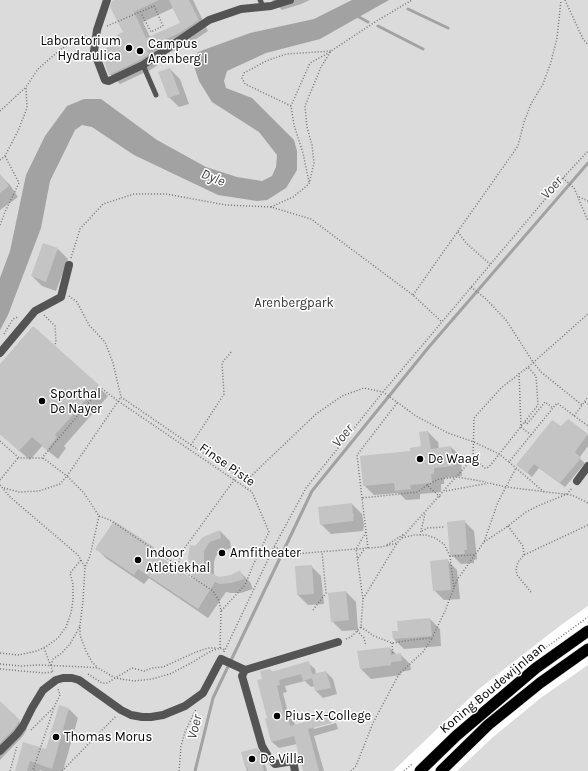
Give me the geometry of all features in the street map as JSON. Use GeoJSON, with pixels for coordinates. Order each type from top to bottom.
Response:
{"type":"FeatureCollection","features":[{"type":"Feature","properties":{"kind":"highway","name":"Koning Boudewijnlaan"},"geometry":{"type":"LineString","coordinates":[[420,771],[456,736],[536,668],[588,631]]}},
{"type":"Feature","properties":{"kind":"highway","name":"Koning Boudewijnlaan"},"geometry":{"type":"LineString","coordinates":[[441,771],[488,725],[540,683],[588,649]]}},
{"type":"Feature","properties":{"kind":"street"},"geometry":{"type":"LineString","coordinates":[[107,0],[97,30],[94,51],[105,80],[109,81],[143,65],[209,20],[262,3],[271,6],[290,0]]}},
{"type":"Feature","properties":{"kind":"street"},"geometry":{"type":"LineString","coordinates":[[0,353],[34,312],[61,297],[69,265]]}},
{"type":"Feature","properties":{"kind":"street"},"geometry":{"type":"LineString","coordinates":[[577,481],[588,466]]}},
{"type":"Feature","properties":{"kind":"street"},"geometry":{"type":"LineString","coordinates":[[0,750],[17,734],[23,726],[43,690],[56,680],[72,678],[79,680],[121,710],[131,715],[142,717],[163,715],[185,706],[203,693],[221,659],[242,668],[338,642]]}},
{"type":"Feature","properties":{"kind":"street"},"geometry":{"type":"LineString","coordinates":[[242,668],[242,676],[262,746],[269,758],[275,764],[293,761],[295,771]]}},
{"type":"Feature","properties":{"kind":"lane"},"geometry":{"type":"LineString","coordinates":[[143,65],[156,95]]}},
{"type":"Feature","properties":{"kind":"path"},"geometry":{"type":"LineString","coordinates":[[309,184],[303,153],[294,125],[291,106],[310,63],[412,0]]}},
{"type":"Feature","properties":{"kind":"path"},"geometry":{"type":"LineString","coordinates":[[413,295],[518,146],[524,122],[531,104],[543,84],[551,62],[557,38],[561,0]]}},
{"type":"Feature","properties":{"kind":"path"},"geometry":{"type":"LineString","coordinates":[[565,0],[583,39],[588,45]]}},
{"type":"Feature","properties":{"kind":"path"},"geometry":{"type":"LineString","coordinates":[[0,111],[26,87],[38,69],[61,49],[97,30],[141,13],[154,6],[163,26],[151,32],[141,13]]}},
{"type":"Feature","properties":{"kind":"path"},"geometry":{"type":"LineString","coordinates":[[291,106],[245,84],[242,78],[244,73],[266,61],[286,54],[331,51]]}},
{"type":"Feature","properties":{"kind":"path"},"geometry":{"type":"LineString","coordinates":[[271,207],[293,197],[309,184],[314,163],[312,145],[307,127],[305,106],[321,67],[331,51]]}},
{"type":"Feature","properties":{"kind":"path"},"geometry":{"type":"LineString","coordinates":[[0,160],[5,156],[18,131],[27,108],[26,87]]}},
{"type":"Feature","properties":{"kind":"path"},"geometry":{"type":"LineString","coordinates":[[115,678],[132,668],[144,671],[152,668],[163,667],[208,648],[220,648],[225,650],[274,547],[306,488],[383,392],[471,287],[563,178],[588,152]]}},
{"type":"Feature","properties":{"kind":"path"},"geometry":{"type":"LineString","coordinates":[[0,225],[20,183],[5,156]]}},
{"type":"Feature","properties":{"kind":"path"},"geometry":{"type":"LineString","coordinates":[[563,178],[574,188],[588,221]]}},
{"type":"Feature","properties":{"kind":"path"},"geometry":{"type":"LineString","coordinates":[[69,265],[80,229],[103,204],[134,194],[166,194],[226,205],[271,207],[311,219],[413,295],[442,322]]}},
{"type":"Feature","properties":{"kind":"path"},"geometry":{"type":"LineString","coordinates":[[578,197],[588,201]]}},
{"type":"Feature","properties":{"kind":"path"},"geometry":{"type":"LineString","coordinates":[[458,232],[466,243],[490,265]]}},
{"type":"Feature","properties":{"kind":"path"},"geometry":{"type":"LineString","coordinates":[[471,287],[486,299],[506,320],[533,362],[546,376],[582,405]]}},
{"type":"Feature","properties":{"kind":"path"},"geometry":{"type":"LineString","coordinates":[[61,297],[68,296],[77,302],[89,325],[105,342],[113,363],[121,397],[244,480],[247,480],[316,414],[342,396],[364,388],[383,392],[416,416],[448,433],[474,442],[499,454],[544,492]]}},
{"type":"Feature","properties":{"kind":"path"},"geometry":{"type":"LineString","coordinates":[[38,309],[55,326],[56,343],[54,344]]}},
{"type":"Feature","properties":{"kind":"path"},"geometry":{"type":"LineString","coordinates":[[363,599],[397,543],[440,497],[473,458],[474,418],[501,388],[528,367],[588,314]]}},
{"type":"Feature","properties":{"kind":"path"},"geometry":{"type":"LineString","coordinates":[[191,445],[224,394],[222,362],[232,351]]}},
{"type":"Feature","properties":{"kind":"path"},"geometry":{"type":"LineString","coordinates":[[473,458],[485,468],[489,467],[538,406],[536,376],[528,367]]}},
{"type":"Feature","properties":{"kind":"path"},"geometry":{"type":"LineString","coordinates":[[519,373],[521,427],[531,435]]}},
{"type":"Feature","properties":{"kind":"path","name":"Finse Piste"},"geometry":{"type":"LineString","coordinates":[[42,458],[101,388],[252,492],[269,532],[245,585],[221,611]]}},
{"type":"Feature","properties":{"kind":"path"},"geometry":{"type":"LineString","coordinates":[[3,488],[20,492],[39,491],[60,484],[121,397]]}},
{"type":"Feature","properties":{"kind":"path"},"geometry":{"type":"LineString","coordinates":[[574,416],[588,397]]}},
{"type":"Feature","properties":{"kind":"path"},"geometry":{"type":"LineString","coordinates":[[358,559],[366,548],[366,532],[357,455],[396,402]]}},
{"type":"Feature","properties":{"kind":"path"},"geometry":{"type":"LineString","coordinates":[[525,422],[527,424],[545,402],[553,408]]}},
{"type":"Feature","properties":{"kind":"path"},"geometry":{"type":"LineString","coordinates":[[509,462],[557,403],[588,426]]}},
{"type":"Feature","properties":{"kind":"path"},"geometry":{"type":"LineString","coordinates":[[0,441],[19,458],[42,458],[67,476],[84,492],[100,516],[110,520],[180,566],[192,578],[213,591],[219,601],[221,611],[220,648]]}},
{"type":"Feature","properties":{"kind":"path"},"geometry":{"type":"LineString","coordinates":[[0,480],[19,458]]}},
{"type":"Feature","properties":{"kind":"path"},"geometry":{"type":"LineString","coordinates":[[180,566],[179,561],[184,549],[237,476],[241,468]]}},
{"type":"Feature","properties":{"kind":"path"},"geometry":{"type":"LineString","coordinates":[[352,771],[356,766],[373,723],[399,674],[423,652],[432,638],[445,611],[457,580],[484,542],[498,502],[516,468]]}},
{"type":"Feature","properties":{"kind":"path"},"geometry":{"type":"LineString","coordinates":[[362,498],[418,492],[439,479],[457,477],[506,487],[572,494],[588,503]]}},
{"type":"Feature","properties":{"kind":"path"},"geometry":{"type":"LineString","coordinates":[[445,491],[489,483]]}},
{"type":"Feature","properties":{"kind":"path"},"geometry":{"type":"LineString","coordinates":[[0,485],[10,497],[78,555],[85,567]]}},
{"type":"Feature","properties":{"kind":"path"},"geometry":{"type":"LineString","coordinates":[[428,485],[440,497]]}},
{"type":"Feature","properties":{"kind":"path"},"geometry":{"type":"LineString","coordinates":[[484,542],[526,512],[567,494]]}},
{"type":"Feature","properties":{"kind":"path"},"geometry":{"type":"LineString","coordinates":[[420,535],[425,513]]}},
{"type":"Feature","properties":{"kind":"path"},"geometry":{"type":"LineString","coordinates":[[100,516],[90,556],[85,567],[80,625],[80,635],[92,662],[98,668],[115,678],[134,681],[161,677],[191,663],[211,651],[220,648]]}},
{"type":"Feature","properties":{"kind":"path"},"geometry":{"type":"LineString","coordinates":[[531,592],[517,575],[516,569],[518,562],[524,555],[588,525]]}},
{"type":"Feature","properties":{"kind":"path"},"geometry":{"type":"LineString","coordinates":[[508,526],[523,546],[524,555]]}},
{"type":"Feature","properties":{"kind":"path"},"geometry":{"type":"LineString","coordinates":[[422,531],[428,528],[444,527]]}},
{"type":"Feature","properties":{"kind":"path"},"geometry":{"type":"LineString","coordinates":[[338,642],[351,637],[361,627],[363,599],[356,549],[366,532]]}},
{"type":"Feature","properties":{"kind":"path"},"geometry":{"type":"LineString","coordinates":[[385,546],[408,532]]}},
{"type":"Feature","properties":{"kind":"path"},"geometry":{"type":"LineString","coordinates":[[401,539],[420,535],[435,538],[444,544],[450,556],[454,588]]}},
{"type":"Feature","properties":{"kind":"path"},"geometry":{"type":"LineString","coordinates":[[274,547],[294,554],[385,546],[397,543]]}},
{"type":"Feature","properties":{"kind":"path"},"geometry":{"type":"LineString","coordinates":[[313,610],[326,593],[322,552]]}},
{"type":"Feature","properties":{"kind":"path"},"geometry":{"type":"LineString","coordinates":[[450,556],[475,555]]}},
{"type":"Feature","properties":{"kind":"path"},"geometry":{"type":"LineString","coordinates":[[0,653],[25,654],[37,651],[58,638],[66,627],[71,613],[73,600],[70,573],[81,560]]}},
{"type":"Feature","properties":{"kind":"path"},"geometry":{"type":"LineString","coordinates":[[51,665],[53,659],[62,653],[70,644],[80,625]]}},
{"type":"Feature","properties":{"kind":"path"},"geometry":{"type":"LineString","coordinates":[[361,627],[374,636],[392,644],[432,638]]}},
{"type":"Feature","properties":{"kind":"path"},"geometry":{"type":"LineString","coordinates":[[357,632],[364,638],[366,646]]}},
{"type":"Feature","properties":{"kind":"path"},"geometry":{"type":"LineString","coordinates":[[392,644],[393,655]]}},
{"type":"Feature","properties":{"kind":"path"},"geometry":{"type":"LineString","coordinates":[[44,648],[51,665]]}},
{"type":"Feature","properties":{"kind":"path"},"geometry":{"type":"LineString","coordinates":[[0,664],[21,666],[71,665],[98,668]]}},
{"type":"Feature","properties":{"kind":"path"},"geometry":{"type":"LineString","coordinates":[[34,771],[55,705],[60,695],[56,680]]}},
{"type":"Feature","properties":{"kind":"path"},"geometry":{"type":"LineString","coordinates":[[179,771],[181,746],[185,732],[203,693]]}},
{"type":"Feature","properties":{"kind":"path"},"geometry":{"type":"LineString","coordinates":[[28,733],[55,705]]}},
{"type":"Feature","properties":{"kind":"path"},"geometry":{"type":"LineString","coordinates":[[62,771],[121,710]]}},
{"type":"Feature","properties":{"kind":"path"},"geometry":{"type":"LineString","coordinates":[[10,771],[18,744]]}},
{"type":"Feature","properties":{"kind":"green space","name":"Arenbergpark"},"geometry":{"type":"Polygon","coordinates":[[[0,0],[588,0],[588,606],[480,688],[393,771],[0,771],[0,0]]]}},
{"type":"Feature","properties":{"kind":"green space"},"geometry":{"type":"Polygon","coordinates":[[[588,665],[588,771],[457,771],[493,737],[542,697],[588,665]]]}},
{"type":"Feature","properties":{"kind":"water","name":"Dyle"},"geometry":{"type":"Polygon","coordinates":[[[352,0],[389,0],[320,39],[266,53],[227,71],[224,81],[226,88],[252,98],[294,140],[297,151],[297,170],[286,188],[267,200],[257,201],[218,195],[134,155],[92,127],[82,125],[75,130],[50,181],[41,228],[8,315],[0,330],[0,278],[10,251],[26,175],[45,136],[67,106],[84,99],[101,99],[157,140],[206,167],[237,177],[262,181],[272,176],[276,167],[277,155],[259,132],[212,102],[199,81],[193,63],[198,52],[250,33],[314,19],[352,0]]]}},
{"type":"Feature","properties":{"kind":"building"},"geometry":{"type":"Polygon","coordinates":[[[159,0],[134,12],[146,38],[180,23],[169,0],[189,0],[199,20],[179,33],[151,46],[152,49],[147,51],[149,54],[140,60],[109,75],[100,51],[120,41],[117,35],[123,32],[110,7],[112,1],[159,0]]]}},
{"type":"Feature","properties":{"kind":"building"},"geometry":{"type":"Polygon","coordinates":[[[170,68],[180,94],[168,98],[158,72],[170,68]]]}},
{"type":"Feature","properties":{"kind":"building"},"geometry":{"type":"Polygon","coordinates":[[[0,174],[9,186],[0,193],[0,174]]]}},
{"type":"Feature","properties":{"kind":"building"},"geometry":{"type":"Polygon","coordinates":[[[43,243],[58,248],[46,282],[31,276],[43,243]]]}},
{"type":"Feature","properties":{"kind":"building","name":"Sporthal De Nayer"},"geometry":{"type":"Polygon","coordinates":[[[33,326],[99,385],[55,435],[57,437],[47,450],[32,437],[19,451],[0,434],[0,364],[33,326]]]}},
{"type":"Feature","properties":{"kind":"building"},"geometry":{"type":"Polygon","coordinates":[[[568,419],[588,434],[575,452],[581,458],[560,483],[534,464],[527,473],[516,465],[552,420],[561,426],[568,419]]]}},
{"type":"Feature","properties":{"kind":"building","name":"De Waag"},"geometry":{"type":"Polygon","coordinates":[[[428,431],[431,449],[451,446],[453,466],[434,468],[434,474],[431,474],[432,483],[410,485],[411,489],[395,491],[394,483],[363,486],[360,456],[410,451],[410,448],[421,446],[419,432],[428,431]]]}},
{"type":"Feature","properties":{"kind":"building"},"geometry":{"type":"Polygon","coordinates":[[[352,503],[354,514],[353,521],[320,525],[318,507],[352,503]]]}},
{"type":"Feature","properties":{"kind":"building"},"geometry":{"type":"Polygon","coordinates":[[[465,520],[467,550],[464,550],[465,554],[450,555],[447,522],[465,520]]]}},
{"type":"Feature","properties":{"kind":"building","name":"Indoor Atletiekhal"},"geometry":{"type":"Polygon","coordinates":[[[114,521],[154,547],[152,551],[192,579],[188,557],[190,545],[195,546],[203,537],[220,530],[221,538],[210,542],[204,551],[205,567],[209,572],[219,577],[231,575],[240,570],[244,579],[231,583],[220,584],[215,582],[198,609],[138,569],[134,575],[95,549],[114,521]]]}},
{"type":"Feature","properties":{"kind":"building"},"geometry":{"type":"Polygon","coordinates":[[[448,559],[451,590],[433,591],[430,561],[448,559]]]}},
{"type":"Feature","properties":{"kind":"building"},"geometry":{"type":"Polygon","coordinates":[[[312,565],[314,594],[297,595],[295,566],[312,565]]]}},
{"type":"Feature","properties":{"kind":"building"},"geometry":{"type":"Polygon","coordinates":[[[346,591],[349,620],[331,622],[328,593],[346,591]]]}},
{"type":"Feature","properties":{"kind":"building"},"geometry":{"type":"Polygon","coordinates":[[[430,618],[432,636],[393,639],[392,631],[398,631],[397,621],[430,618]]]}},
{"type":"Feature","properties":{"kind":"building"},"geometry":{"type":"Polygon","coordinates":[[[390,647],[391,655],[401,653],[402,661],[391,662],[391,665],[360,669],[357,651],[390,647]]]}},
{"type":"Feature","properties":{"kind":"building","name":"Pius-X-College"},"geometry":{"type":"Polygon","coordinates":[[[309,661],[312,674],[326,671],[331,688],[315,691],[312,678],[303,681],[301,674],[279,680],[280,685],[277,686],[284,715],[287,714],[290,726],[308,721],[307,718],[329,712],[332,723],[308,729],[319,771],[303,771],[294,736],[271,742],[265,719],[267,718],[257,680],[262,679],[260,671],[270,669],[271,672],[309,661]]]}},
{"type":"Feature","properties":{"kind":"building"},"geometry":{"type":"Polygon","coordinates":[[[0,701],[20,720],[15,728],[0,743],[0,701]]]}},
{"type":"Feature","properties":{"kind":"building"},"geometry":{"type":"Polygon","coordinates":[[[59,705],[69,708],[52,769],[30,761],[27,771],[15,771],[23,742],[46,749],[59,705]]]}},
{"type":"Feature","properties":{"kind":"building","name":"De Villa"},"geometry":{"type":"Polygon","coordinates":[[[257,748],[264,771],[248,771],[247,767],[245,767],[241,752],[257,748]]]}},
{"type":"Feature","properties":{"kind":"waterway"},"geometry":{"type":"LineString","coordinates":[[408,9],[448,28]]}},
{"type":"Feature","properties":{"kind":"waterway"},"geometry":{"type":"LineString","coordinates":[[359,17],[368,22]]}},
{"type":"Feature","properties":{"kind":"waterway"},"geometry":{"type":"LineString","coordinates":[[378,26],[423,49]]}},
{"type":"Feature","properties":{"kind":"waterway","name":"Voer"},"geometry":{"type":"LineString","coordinates":[[195,771],[213,698],[312,491],[428,348],[588,163]]}},
{"type":"Feature","properties":{"kind":"place","name":"Laboratorium Hydraulica"},"geometry":{"type":"Point","coordinates":[129,48]}},
{"type":"Feature","properties":{"kind":"place","name":"Campus Arenberg I"},"geometry":{"type":"Point","coordinates":[140,51]}},
{"type":"Feature","properties":{"kind":"place","name":"Sporthal De Nayer"},"geometry":{"type":"Point","coordinates":[42,401]}},
{"type":"Feature","properties":{"kind":"place","name":"De Waag"},"geometry":{"type":"Point","coordinates":[420,459]}},
{"type":"Feature","properties":{"kind":"place","name":"Amfitheater"},"geometry":{"type":"Point","coordinates":[222,553]}},
{"type":"Feature","properties":{"kind":"place","name":"Indoor Atletiekhal"},"geometry":{"type":"Point","coordinates":[138,560]}},
{"type":"Feature","properties":{"kind":"place","name":"Pius-X-College"},"geometry":{"type":"Point","coordinates":[277,716]}},
{"type":"Feature","properties":{"kind":"place","name":"Thomas Morus"},"geometry":{"type":"Point","coordinates":[56,737]}},
{"type":"Feature","properties":{"kind":"place","name":"De Villa"},"geometry":{"type":"Point","coordinates":[252,759]}}]}
